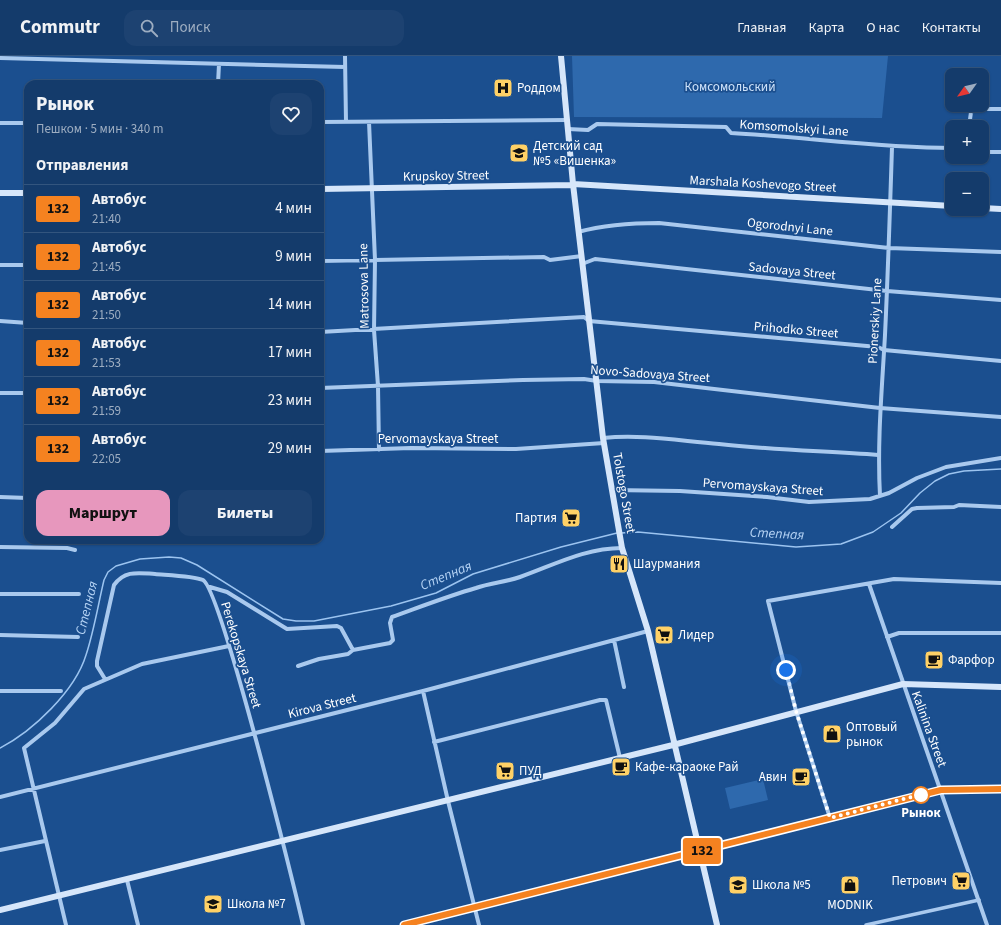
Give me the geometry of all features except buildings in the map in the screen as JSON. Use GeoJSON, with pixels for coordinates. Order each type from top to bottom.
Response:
{"type":"FeatureCollection","features":[{"type":"Feature","properties":{"kind":"main road","name":"Tolstogo Street"},"geometry":{"type":"LineString","coordinates":[[561,56],[578,232],[596,381],[604,440],[622,546],[648,631],[673,745],[717,925]]}},
{"type":"Feature","properties":{"kind":"main road","name":"Krupskoy Street"},"geometry":{"type":"LineString","coordinates":[[324,189],[573,184]]}},
{"type":"Feature","properties":{"kind":"main road","name":"Marshala Koshevogo Street"},"geometry":{"type":"LineString","coordinates":[[573,184],[945,206]]}},
{"type":"Feature","properties":{"kind":"main road"},"geometry":{"type":"LineString","coordinates":[[0,193],[24,193]]}},
{"type":"Feature","properties":{"kind":"main road"},"geometry":{"type":"LineString","coordinates":[[989,208],[1001,209]]}},
{"type":"Feature","properties":{"kind":"main road"},"geometry":{"type":"LineString","coordinates":[[0,910],[283,842],[673,745],[796,711],[903,684],[1001,687]]}},
{"type":"Feature","properties":{"kind":"street"},"geometry":{"type":"LineString","coordinates":[[345,56],[346,122]]}},
{"type":"Feature","properties":{"kind":"street"},"geometry":{"type":"LineString","coordinates":[[0,58],[345,67]]}},
{"type":"Feature","properties":{"kind":"street"},"geometry":{"type":"LineString","coordinates":[[218,80],[219,64]]}},
{"type":"Feature","properties":{"kind":"street"},"geometry":{"type":"LineString","coordinates":[[969,120],[970,112],[978,109],[1001,110]]}},
{"type":"Feature","properties":{"kind":"street"},"geometry":{"type":"LineString","coordinates":[[324,122],[567,120]]}},
{"type":"Feature","properties":{"kind":"street","name":"Matrosova Lane"},"geometry":{"type":"LineString","coordinates":[[368,122],[375,260],[374,330],[378,386],[379,450]]}},
{"type":"Feature","properties":{"kind":"street"},"geometry":{"type":"LineString","coordinates":[[0,123],[24,123]]}},
{"type":"Feature","properties":{"kind":"street","name":"Komsomolskyi Lane"},"geometry":{"type":"LineString","coordinates":[[568,129],[588,130],[597,124],[726,127],[731,133],[787,136],[892,147],[945,148]]}},
{"type":"Feature","properties":{"kind":"street","name":"Pionerskiy Lane"},"geometry":{"type":"LineString","coordinates":[[880,496],[878,455],[889,248],[892,147]]}},
{"type":"Feature","properties":{"kind":"street"},"geometry":{"type":"LineString","coordinates":[[989,152],[1001,152]]}},
{"type":"Feature","properties":{"kind":"street","name":"Ogorodnyi Lane"},"geometry":{"type":"LineString","coordinates":[[578,232],[638,223],[658,223],[889,248],[1001,252]]}},
{"type":"Feature","properties":{"kind":"street"},"geometry":{"type":"LineString","coordinates":[[324,261],[544,257],[550,260],[582,256]]}},
{"type":"Feature","properties":{"kind":"street","name":"Sadovaya Street"},"geometry":{"type":"LineString","coordinates":[[582,264],[595,259],[887,291],[1001,300]]}},
{"type":"Feature","properties":{"kind":"street"},"geometry":{"type":"LineString","coordinates":[[0,265],[24,265]]}},
{"type":"Feature","properties":{"kind":"street","name":"Prihodko Street"},"geometry":{"type":"LineString","coordinates":[[324,332],[584,317],[589,321],[878,347],[884,350],[1001,361]]}},
{"type":"Feature","properties":{"kind":"street"},"geometry":{"type":"LineString","coordinates":[[0,321],[24,323]]}},
{"type":"Feature","properties":{"kind":"street","name":"Novo-Sadovaya Street"},"geometry":{"type":"LineString","coordinates":[[324,388],[523,380],[584,379],[596,381],[654,382],[880,408],[1001,417]]}},
{"type":"Feature","properties":{"kind":"street"},"geometry":{"type":"LineString","coordinates":[[0,393],[24,393]]}},
{"type":"Feature","properties":{"kind":"street","name":"Pervomayskaya Street"},"geometry":{"type":"LineString","coordinates":[[324,451],[411,448],[516,449],[604,440],[625,435],[720,445],[878,455]]}},
{"type":"Feature","properties":{"kind":"street","name":"Pervomayskaya Street"},"geometry":{"type":"LineString","coordinates":[[612,490],[680,491],[767,497],[809,502],[870,499],[946,467],[1001,458]]}},
{"type":"Feature","properties":{"kind":"street"},"geometry":{"type":"LineString","coordinates":[[0,497],[24,498]]}},
{"type":"Feature","properties":{"kind":"street"},"geometry":{"type":"LineString","coordinates":[[892,527],[912,509],[954,507],[959,505],[1001,507]]}},
{"type":"Feature","properties":{"kind":"street"},"geometry":{"type":"LineString","coordinates":[[298,666],[319,659],[348,654],[353,650],[390,643],[393,640],[390,623],[392,617],[413,609],[478,587],[520,577],[580,554],[622,546]]}},
{"type":"Feature","properties":{"kind":"street"},"geometry":{"type":"LineString","coordinates":[[0,547],[67,548],[75,550]]}},
{"type":"Feature","properties":{"kind":"street","name":"Perekopskaya Street"},"geometry":{"type":"LineString","coordinates":[[105,678],[97,666],[97,661],[114,585],[119,578],[129,573],[183,577],[202,580],[210,588],[229,646],[254,734],[283,842],[303,925]]}},
{"type":"Feature","properties":{"kind":"street"},"geometry":{"type":"LineString","coordinates":[[830,818],[796,711],[768,601],[869,584],[894,578],[1001,583]]}},
{"type":"Feature","properties":{"kind":"street","name":"Kalinina Street"},"geometry":{"type":"LineString","coordinates":[[869,584],[987,925]]}},
{"type":"Feature","properties":{"kind":"street"},"geometry":{"type":"LineString","coordinates":[[210,588],[226,592],[287,629],[337,626],[342,628],[353,650]]}},
{"type":"Feature","properties":{"kind":"street"},"geometry":{"type":"LineString","coordinates":[[0,594],[79,594]]}},
{"type":"Feature","properties":{"kind":"street","name":"Kirova Street"},"geometry":{"type":"LineString","coordinates":[[0,797],[423,691],[648,631]]}},
{"type":"Feature","properties":{"kind":"street"},"geometry":{"type":"LineString","coordinates":[[887,637],[899,633],[1001,633]]}},
{"type":"Feature","properties":{"kind":"street"},"geometry":{"type":"LineString","coordinates":[[0,635],[78,636]]}},
{"type":"Feature","properties":{"kind":"street"},"geometry":{"type":"LineString","coordinates":[[614,640],[624,687]]}},
{"type":"Feature","properties":{"kind":"street"},"geometry":{"type":"LineString","coordinates":[[66,925],[24,748],[55,723],[84,689],[105,678],[142,664],[229,646]]}},
{"type":"Feature","properties":{"kind":"street"},"geometry":{"type":"LineString","coordinates":[[0,691],[61,691]]}},
{"type":"Feature","properties":{"kind":"street"},"geometry":{"type":"LineString","coordinates":[[423,691],[448,801],[479,925]]}},
{"type":"Feature","properties":{"kind":"street"},"geometry":{"type":"LineString","coordinates":[[434,742],[600,700],[606,700],[620,758]]}},
{"type":"Feature","properties":{"kind":"street"},"geometry":{"type":"LineString","coordinates":[[404,925],[941,790],[1001,789]]}},
{"type":"Feature","properties":{"kind":"street"},"geometry":{"type":"LineString","coordinates":[[0,850],[45,841]]}},
{"type":"Feature","properties":{"kind":"street"},"geometry":{"type":"LineString","coordinates":[[127,880],[138,925]]}},
{"type":"Feature","properties":{"kind":"street"},"geometry":{"type":"LineString","coordinates":[[866,925],[979,900]]}},
{"type":"Feature","properties":{"kind":"green space","name":"Комсомольский"},"geometry":{"type":"Polygon","coordinates":[[[572,56],[888,56],[882,118],[574,117],[572,56]]]}},
{"type":"Feature","properties":{"kind":"green space"},"geometry":{"type":"Polygon","coordinates":[[[763,779],[768,800],[730,809],[725,788],[763,779]]]}},
{"type":"Feature","properties":{"kind":"waterway","name":"Степная"},"geometry":{"type":"LineString","coordinates":[[621,533],[638,532],[796,547],[841,544],[873,532],[901,513],[920,493],[935,481],[949,474],[964,471],[1001,469]]}},
{"type":"Feature","properties":{"kind":"waterway","name":"Степная"},"geometry":{"type":"LineString","coordinates":[[0,748],[13,741],[39,721],[63,696],[73,682],[89,646],[104,580],[108,572],[116,566],[140,559],[169,557],[181,558],[197,565],[283,619],[314,621],[391,606],[436,593],[473,574],[561,547],[617,533]]}},
{"type":"Feature","properties":{"kind":"bus line","name":"132"},"geometry":{"type":"LineString","coordinates":[[404,925],[941,790],[1001,789]]}},
{"type":"Feature","properties":{"kind":"place","name":"Роддом"},"geometry":{"type":"Point","coordinates":[503,88]}},
{"type":"Feature","properties":{"kind":"place","name":"Детский сад №5 «Вишенка»"},"geometry":{"type":"Point","coordinates":[519,153]}},
{"type":"Feature","properties":{"kind":"place","name":"Партия"},"geometry":{"type":"Point","coordinates":[571,518]}},
{"type":"Feature","properties":{"kind":"place","name":"Шаурмания"},"geometry":{"type":"Point","coordinates":[619,564]}},
{"type":"Feature","properties":{"kind":"place","name":"Лидер"},"geometry":{"type":"Point","coordinates":[664,635]}},
{"type":"Feature","properties":{"kind":"place","name":"Фарфор"},"geometry":{"type":"Point","coordinates":[934,660]}},
{"type":"Feature","properties":{"kind":"place","name":"Оптовый рынок"},"geometry":{"type":"Point","coordinates":[832,734]}},
{"type":"Feature","properties":{"kind":"place","name":"Кафе-караоке Рай"},"geometry":{"type":"Point","coordinates":[621,767]}},
{"type":"Feature","properties":{"kind":"place","name":"ПУД"},"geometry":{"type":"Point","coordinates":[505,771]}},
{"type":"Feature","properties":{"kind":"place","name":"Авин"},"geometry":{"type":"Point","coordinates":[801,777]}},
{"type":"Feature","properties":{"kind":"place","name":"Рынок"},"geometry":{"type":"Point","coordinates":[921,795]}},
{"type":"Feature","properties":{"kind":"place","name":"Петрович"},"geometry":{"type":"Point","coordinates":[961,881]}},
{"type":"Feature","properties":{"kind":"place","name":"Школа №5"},"geometry":{"type":"Point","coordinates":[738,885]}},
{"type":"Feature","properties":{"kind":"place","name":"MODNIK"},"geometry":{"type":"Point","coordinates":[850,885]}},
{"type":"Feature","properties":{"kind":"place","name":"Школа №7"},"geometry":{"type":"Point","coordinates":[213,904]}},
{"type":"Feature","properties":{"kind":"route"},"geometry":{"type":"LineString","coordinates":[[786,670],[796,711],[830,818],[927,793],[921,795]]}}]}
